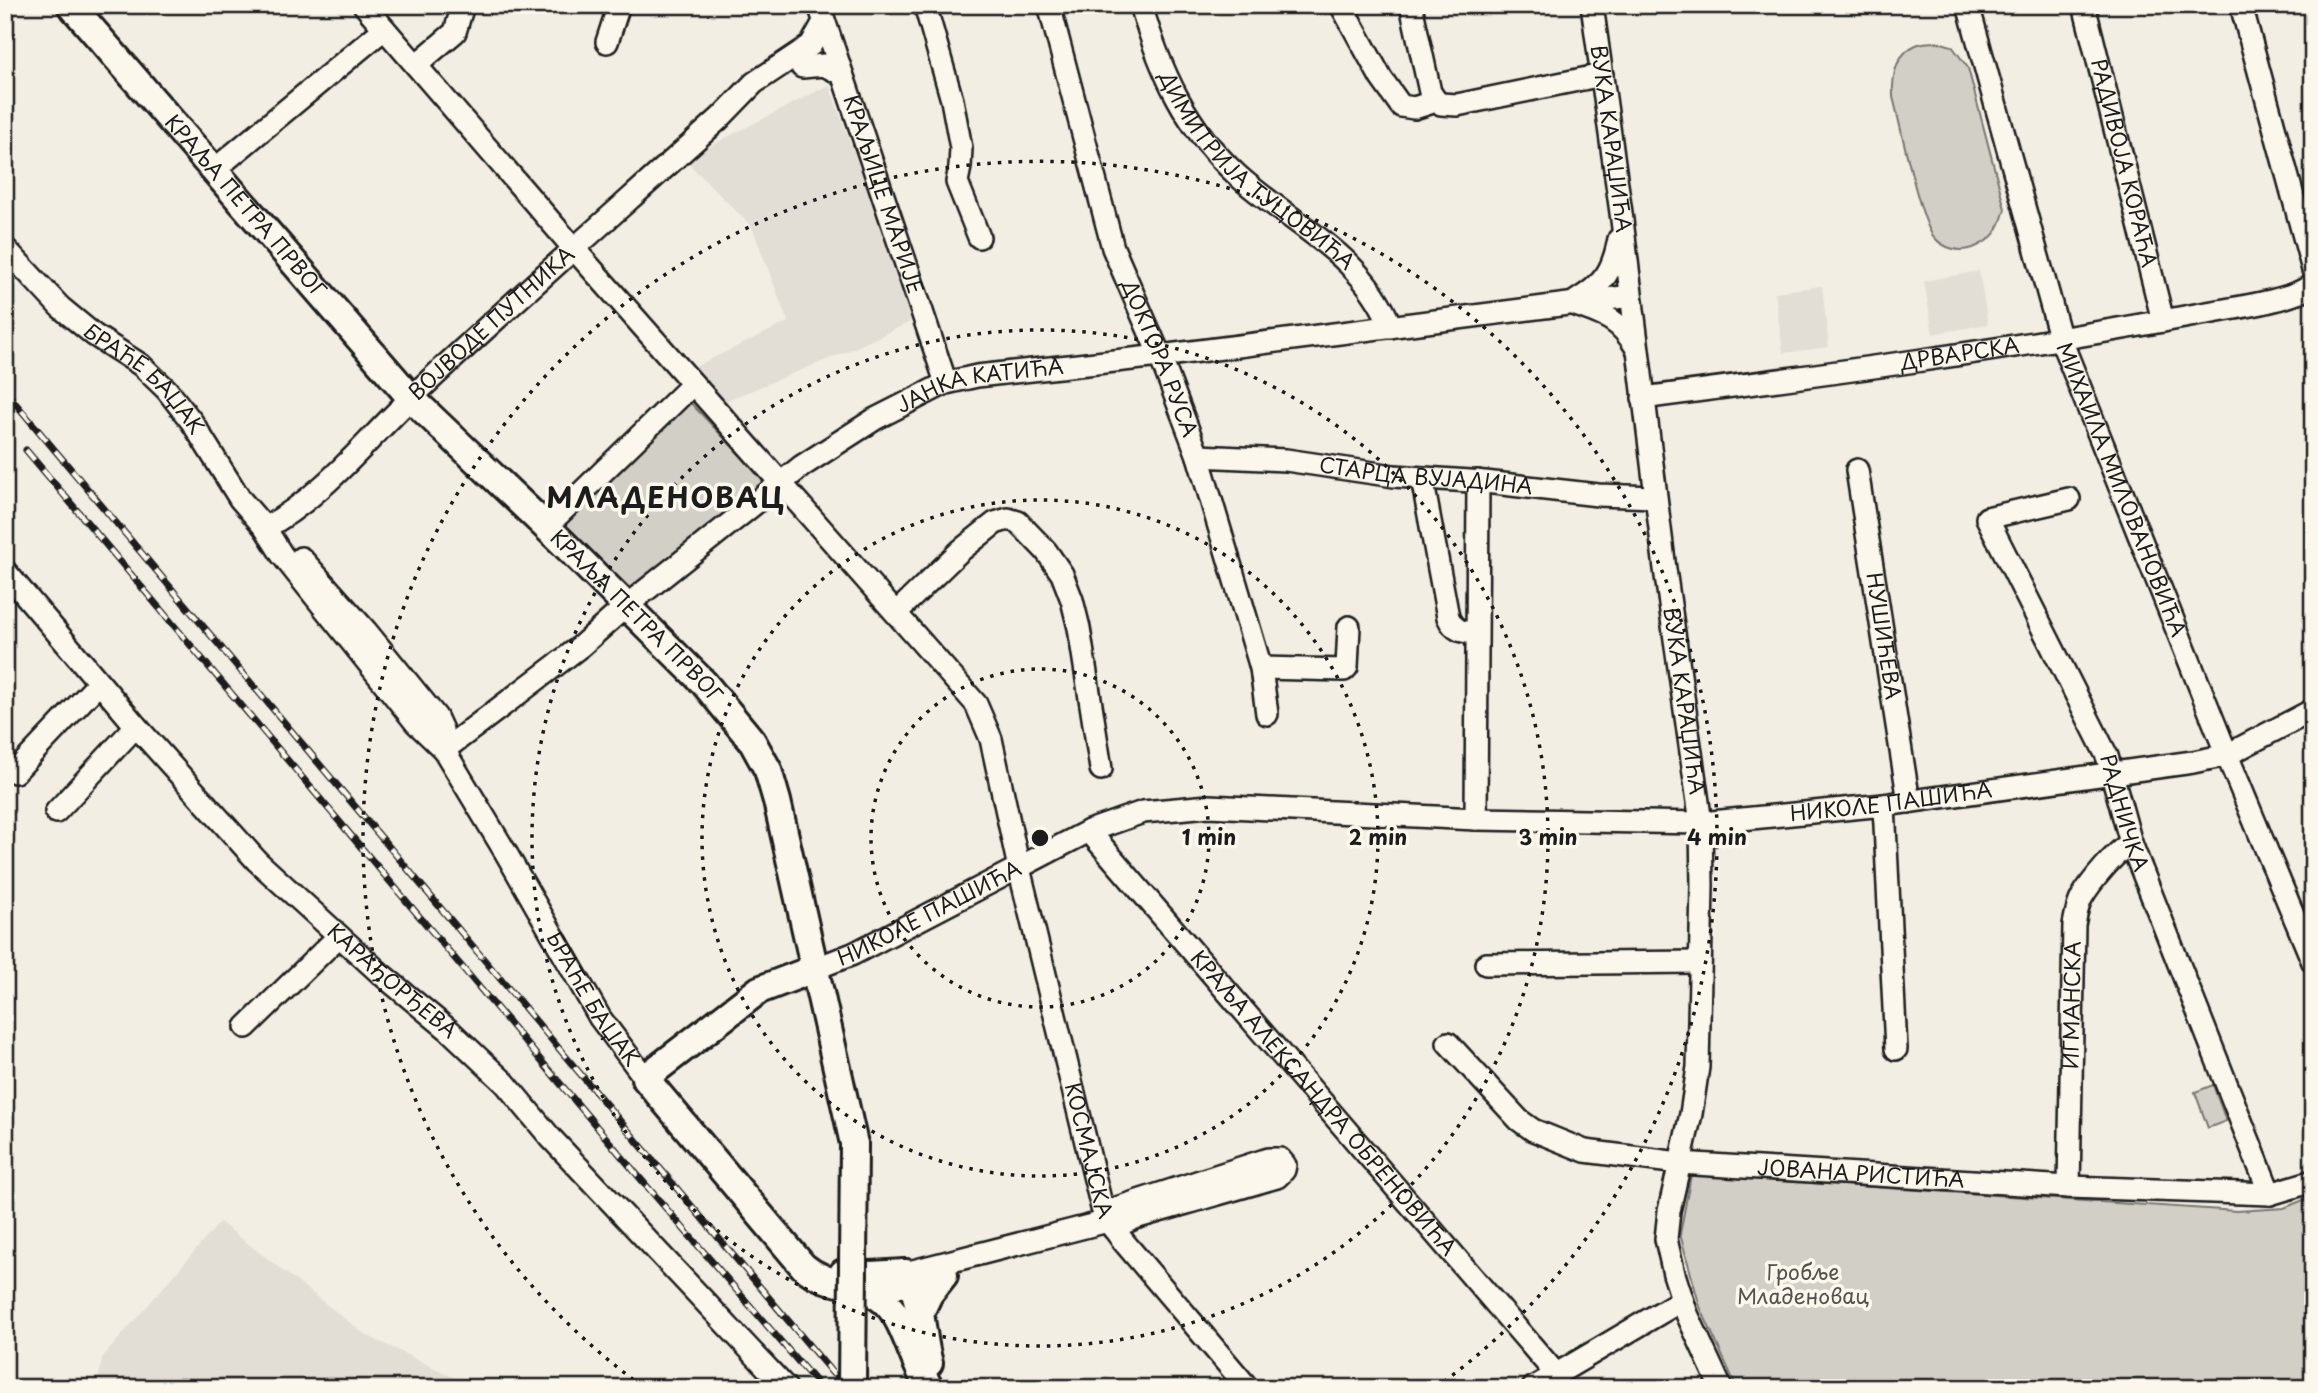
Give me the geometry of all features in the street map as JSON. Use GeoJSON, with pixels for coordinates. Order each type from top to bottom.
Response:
{"type":"FeatureCollection","features":[{"type":"Feature","properties":{"kind":"main road","name":"КРАЉА ПЕТРА ПРВОГ"},"geometry":{"type":"LineString","coordinates":[[71,5],[411,398],[704,682],[752,740],[768,770],[784,829],[854,1144],[852,1388]]}},
{"type":"Feature","properties":{"kind":"main road","name":"НИКОЛЕ ПАШИЋА"},"geometry":{"type":"LineString","coordinates":[[645,1078],[759,990],[814,969]]}},
{"type":"Feature","properties":{"kind":"main road","name":"БРАЋЕ БАЏАК"},"geometry":{"type":"LineString","coordinates":[[645,1078],[803,1266],[818,1277],[861,1287],[909,1319],[915,1362],[930,1388]]}},
{"type":"Feature","properties":{"kind":"main road"},"geometry":{"type":"LineString","coordinates":[[798,1258],[852,1274],[884,1275],[905,1281],[897,1305],[922,1336],[937,1388]]}},
{"type":"Feature","properties":{"kind":"main road"},"geometry":{"type":"LineString","coordinates":[[909,1319],[944,1275]]}},
{"type":"Feature","properties":{"kind":"street"},"geometry":{"type":"LineString","coordinates":[[364,5],[692,384],[976,704],[991,739],[1018,869]]}},
{"type":"Feature","properties":{"kind":"street"},"geometry":{"type":"LineString","coordinates":[[416,65],[455,32],[463,5]]}},
{"type":"Feature","properties":{"kind":"street"},"geometry":{"type":"LineString","coordinates":[[607,42],[619,5]]}},
{"type":"Feature","properties":{"kind":"street"},"geometry":{"type":"LineString","coordinates":[[925,5],[952,100],[961,148],[957,182],[979,237]]}},
{"type":"Feature","properties":{"kind":"street","name":"ДОКТОРА РУСА"},"geometry":{"type":"LineString","coordinates":[[1049,5],[1113,248],[1160,356],[1198,456],[1261,668],[1267,713]]}},
{"type":"Feature","properties":{"kind":"street","name":"ДИМИТРИЈА ТУЦОВИЋА"},"geometry":{"type":"LineString","coordinates":[[1142,5],[1167,81],[1200,136],[1223,162],[1255,191],[1344,257],[1374,295],[1391,327]]}},
{"type":"Feature","properties":{"kind":"street"},"geometry":{"type":"LineString","coordinates":[[1341,5],[1381,78],[1401,106],[1414,108],[1436,101]]}},
{"type":"Feature","properties":{"kind":"street"},"geometry":{"type":"LineString","coordinates":[[1411,5],[1430,92],[1441,104],[1457,104],[1602,75]]}},
{"type":"Feature","properties":{"kind":"street","name":"ВУКА КАРАЏИЋА"},"geometry":{"type":"LineString","coordinates":[[1592,5],[1701,823],[1698,1066],[1669,1211],[1666,1239],[1682,1300],[1721,1388]]}},
{"type":"Feature","properties":{"kind":"street","name":"МИХАИЛА МИЛОВАНОВИЋА"},"geometry":{"type":"LineString","coordinates":[[1968,5],[2061,340],[2313,962]]}},
{"type":"Feature","properties":{"kind":"street","name":"РАДИВОЈА КОРАЋА"},"geometry":{"type":"LineString","coordinates":[[2084,5],[2163,321]]}},
{"type":"Feature","properties":{"kind":"street"},"geometry":{"type":"LineString","coordinates":[[2241,5],[2313,270]]}},
{"type":"Feature","properties":{"kind":"street","name":"ВОЈВОДЕ ПУТНИКА"},"geometry":{"type":"LineString","coordinates":[[720,118],[802,67],[823,45],[824,20]]}},
{"type":"Feature","properties":{"kind":"street","name":"ВОЈВОДЕ ПУТНИКА"},"geometry":{"type":"LineString","coordinates":[[265,528],[299,507],[411,398],[720,118],[754,83],[811,45],[824,20]]}},
{"type":"Feature","properties":{"kind":"street","name":"КРАЉИЦЕ МАРИЈЕ"},"geometry":{"type":"LineString","coordinates":[[824,20],[946,383]]}},
{"type":"Feature","properties":{"kind":"street"},"geometry":{"type":"LineString","coordinates":[[214,170],[384,29]]}},
{"type":"Feature","properties":{"kind":"street"},"geometry":{"type":"LineString","coordinates":[[802,67],[824,65],[842,74]]}},
{"type":"Feature","properties":{"kind":"street"},"geometry":{"type":"LineString","coordinates":[[1571,303],[1602,283],[1613,266],[1622,220]]}},
{"type":"Feature","properties":{"kind":"street","name":"БРАЋЕ БАЏАК"},"geometry":{"type":"LineString","coordinates":[[5,248],[67,313],[94,335],[141,365],[167,390],[192,422],[240,499],[265,528],[282,555],[416,723],[444,750],[600,1017],[645,1078]]}},
{"type":"Feature","properties":{"kind":"street","name":"ДРВАРСКА"},"geometry":{"type":"LineString","coordinates":[[1643,398],[2061,340],[2269,301],[2306,289],[2313,284]]}},
{"type":"Feature","properties":{"kind":"street","name":"ЈАНКА КАТИЋА"},"geometry":{"type":"LineString","coordinates":[[444,750],[535,683],[779,482],[852,433],[946,383],[977,376],[1160,356],[1631,296]]}},
{"type":"Feature","properties":{"kind":"street"},"geometry":{"type":"LineString","coordinates":[[1571,303],[1621,325],[1637,349]]}},
{"type":"Feature","properties":{"kind":"street"},"geometry":{"type":"LineString","coordinates":[[545,527],[692,384]]}},
{"type":"Feature","properties":{"kind":"street","name":"СТАРЦА ВУЈАДИНА"},"geometry":{"type":"LineString","coordinates":[[1198,456],[1286,460],[1381,475],[1478,481],[1598,495],[1656,497]]}},
{"type":"Feature","properties":{"kind":"street","name":"НУШИЋЕВА"},"geometry":{"type":"LineString","coordinates":[[1857,470],[1909,802]]}},
{"type":"Feature","properties":{"kind":"street"},"geometry":{"type":"LineString","coordinates":[[1422,478],[1448,617],[1458,631],[1476,633]]}},
{"type":"Feature","properties":{"kind":"street"},"geometry":{"type":"LineString","coordinates":[[1476,819],[1478,481]]}},
{"type":"Feature","properties":{"kind":"street","name":"РАДНИЧКА"},"geometry":{"type":"LineString","coordinates":[[2069,499],[1987,518],[2107,756],[2131,843],[2270,1194]]}},
{"type":"Feature","properties":{"kind":"street"},"geometry":{"type":"LineString","coordinates":[[897,612],[960,551],[995,523],[1008,519],[1018,522],[1046,551],[1062,574],[1072,600],[1079,628],[1101,769]]}},
{"type":"Feature","properties":{"kind":"street","name":"КАРАЂОРЂЕВА"},"geometry":{"type":"LineString","coordinates":[[5,570],[136,726],[257,861],[505,1083],[550,1137],[786,1388]]}},
{"type":"Feature","properties":{"kind":"street"},"geometry":{"type":"LineString","coordinates":[[1261,668],[1344,670],[1347,667],[1349,627]]}},
{"type":"Feature","properties":{"kind":"street"},"geometry":{"type":"LineString","coordinates":[[16,772],[99,683]]}},
{"type":"Feature","properties":{"kind":"street","name":"НИКОЛЕ ПАШИЋА"},"geometry":{"type":"LineString","coordinates":[[814,969],[853,954],[1089,831],[1143,812],[1209,806],[1476,819],[1701,823],[1884,806],[2227,755],[2313,710]]}},
{"type":"Feature","properties":{"kind":"street"},"geometry":{"type":"LineString","coordinates":[[56,812],[136,726]]}},
{"type":"Feature","properties":{"kind":"street"},"geometry":{"type":"LineString","coordinates":[[1884,806],[1896,1049]]}},
{"type":"Feature","properties":{"kind":"street","name":"КРАЉА АЛЕКСАНДРА ОБРЕНОВИЋА"},"geometry":{"type":"LineString","coordinates":[[1089,831],[1556,1374]]}},
{"type":"Feature","properties":{"kind":"street","name":"ИГМАНСКА"},"geometry":{"type":"LineString","coordinates":[[2069,1187],[2074,925],[2077,909],[2091,885],[2122,849],[2131,843]]}},
{"type":"Feature","properties":{"kind":"street","name":"КОСМАЈСКА"},"geometry":{"type":"LineString","coordinates":[[1018,869],[1108,1220],[1248,1388]]}},
{"type":"Feature","properties":{"kind":"street"},"geometry":{"type":"LineString","coordinates":[[247,1027],[339,936]]}},
{"type":"Feature","properties":{"kind":"street"},"geometry":{"type":"LineString","coordinates":[[1486,964],[1700,962]]}},
{"type":"Feature","properties":{"kind":"street","name":"ЈОВАНА РИСТИЋА"},"geometry":{"type":"LineString","coordinates":[[1448,1042],[1519,1120],[1533,1130],[1585,1150],[1679,1163],[2069,1187],[2270,1194],[2313,1181]]}},
{"type":"Feature","properties":{"kind":"street"},"geometry":{"type":"LineString","coordinates":[[905,1281],[1108,1220],[1268,1159],[1280,1159],[1285,1166],[1277,1177],[1135,1218],[1108,1220]]}},
{"type":"Feature","properties":{"kind":"street"},"geometry":{"type":"LineString","coordinates":[[861,1287],[944,1275],[1002,1256],[1021,1244]]}},
{"type":"Feature","properties":{"kind":"street"},"geometry":{"type":"LineString","coordinates":[[1533,1388],[1682,1300]]}},
{"type":"Feature","properties":{"kind":"shaded area"},"geometry":{"type":"Polygon","coordinates":[[[829,85],[885,236],[909,309],[910,322],[846,352],[720,403],[688,370],[788,322],[752,227],[687,162],[708,147],[829,85]]]}},
{"type":"Feature","properties":{"kind":"shaded area"},"geometry":{"type":"Polygon","coordinates":[[[1979,271],[1988,324],[1933,334],[1924,281],[1979,271]]]}},
{"type":"Feature","properties":{"kind":"shaded area"},"geometry":{"type":"Polygon","coordinates":[[[1822,286],[1829,347],[1783,353],[1775,292],[1822,286]]]}},
{"type":"Feature","properties":{"kind":"shaded area"},"geometry":{"type":"Polygon","coordinates":[[[220,1222],[366,1335],[476,1388],[97,1388],[102,1358],[220,1222]]]}},
{"type":"Feature","properties":{"kind":"green space"},"geometry":{"type":"Polygon","coordinates":[[[1938,42],[1952,46],[1968,68],[2005,209],[1995,233],[1986,241],[1968,249],[1957,250],[1942,244],[1929,228],[1917,193],[1893,97],[1894,74],[1903,54],[1918,44],[1938,42]]]}},
{"type":"Feature","properties":{"kind":"green space"},"geometry":{"type":"Polygon","coordinates":[[[686,398],[765,481],[630,591],[555,520],[686,398]]]}},
{"type":"Feature","properties":{"kind":"green space"},"geometry":{"type":"Polygon","coordinates":[[[2213,1085],[2226,1121],[2208,1128],[2195,1092],[2213,1085]]]}},
{"type":"Feature","properties":{"kind":"green space","name":"Гробље Младеновац"},"geometry":{"type":"Polygon","coordinates":[[[1691,1175],[2237,1211],[2284,1208],[2313,1196],[2313,1388],[1737,1388],[1700,1307],[1680,1234],[1691,1175]]]}},
{"type":"Feature","properties":{"kind":"railway"},"geometry":{"type":"LineString","coordinates":[[5,391],[845,1388]]}},
{"type":"Feature","properties":{"kind":"railway"},"geometry":{"type":"LineString","coordinates":[[26,450],[645,1184],[821,1388]]}},
{"type":"Feature","properties":{"kind":"district","name":"МЛАДЕНОВАЦ"},"geometry":{"type":"Point","coordinates":[666,498]}}]}
